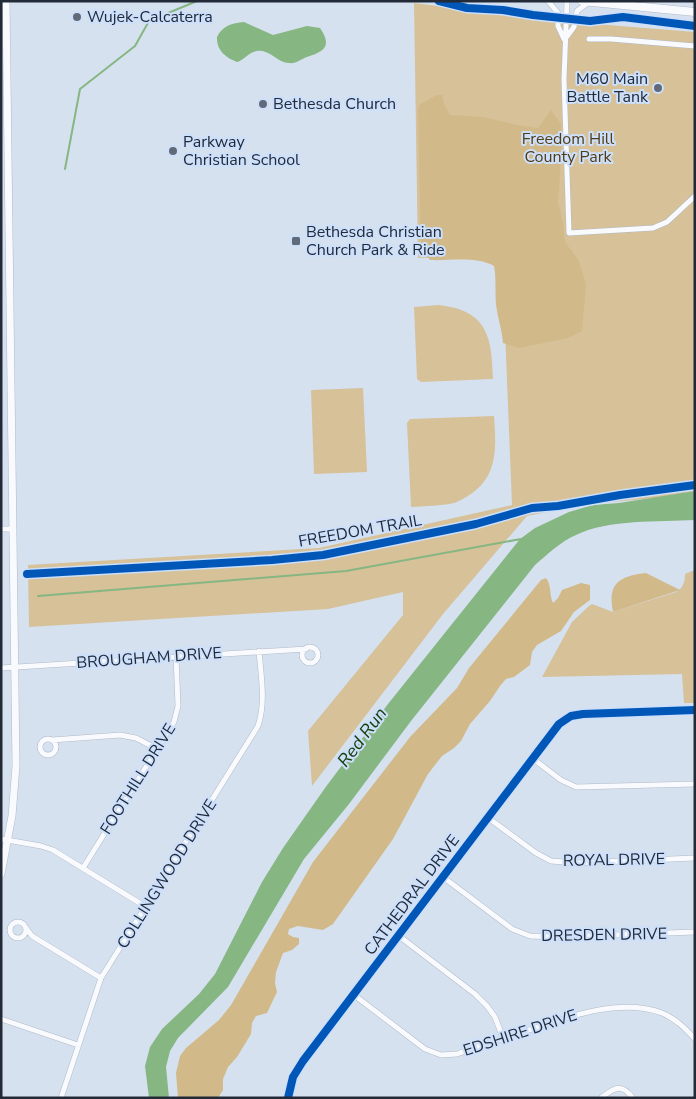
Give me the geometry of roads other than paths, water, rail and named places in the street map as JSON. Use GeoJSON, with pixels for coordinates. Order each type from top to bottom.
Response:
{"type":"FeatureCollection","features":[{"type":"Feature","properties":{"kind":"main road"},"geometry":{"type":"LineString","coordinates":[[582,1],[695,12]]}},
{"type":"Feature","properties":{"kind":"main road"},"geometry":{"type":"LineString","coordinates":[[1,874],[15,784],[12,528],[4,189],[5,2]]}},
{"type":"Feature","properties":{"kind":"street"},"geometry":{"type":"LineString","coordinates":[[548,1],[558,13],[558,26],[565,40]]}},
{"type":"Feature","properties":{"kind":"street"},"geometry":{"type":"LineString","coordinates":[[567,1],[564,79],[569,233],[653,228],[667,222],[695,196]]}},
{"type":"Feature","properties":{"kind":"street"},"geometry":{"type":"LineString","coordinates":[[565,40],[574,27],[577,11],[589,2]]}},
{"type":"Feature","properties":{"kind":"street"},"geometry":{"type":"LineString","coordinates":[[589,39],[695,46]]}},
{"type":"Feature","properties":{"kind":"street"},"geometry":{"type":"LineString","coordinates":[[1,529],[12,528]]}},
{"type":"Feature","properties":{"kind":"street"},"geometry":{"type":"LineString","coordinates":[[296,650],[305,661],[310,663],[314,662],[318,657],[316,650],[311,648],[303,652],[302,657]]}},
{"type":"Feature","properties":{"kind":"street","name":"BROUGHAM DRIVE"},"geometry":{"type":"LineString","coordinates":[[1,668],[306,649]]}},
{"type":"Feature","properties":{"kind":"street","name":"COLLINGWOOD DRIVE"},"geometry":{"type":"LineString","coordinates":[[61,1098],[101,978],[258,726],[262,709],[260,651]]}},
{"type":"Feature","properties":{"kind":"street","name":"FOOTHILL DRIVE"},"geometry":{"type":"LineString","coordinates":[[83,868],[174,722],[178,706],[176,656]]}},
{"type":"Feature","properties":{"kind":"street","name":"CATHEDRAL DRIVE"},"geometry":{"type":"LineString","coordinates":[[288,1098],[291,1085],[300,1066],[559,724],[571,716],[583,714],[695,710]]}},
{"type":"Feature","properties":{"kind":"street"},"geometry":{"type":"LineString","coordinates":[[62,740],[51,754],[46,755],[42,752],[40,746],[47,740],[120,735],[136,738],[157,750]]}},
{"type":"Feature","properties":{"kind":"street"},"geometry":{"type":"LineString","coordinates":[[52,740],[56,748]]}},
{"type":"Feature","properties":{"kind":"street"},"geometry":{"type":"LineString","coordinates":[[532,758],[561,780],[576,787],[695,784]]}},
{"type":"Feature","properties":{"kind":"street","name":"ROYAL DRIVE"},"geometry":{"type":"LineString","coordinates":[[487,818],[536,853],[551,861],[577,863],[695,858]]}},
{"type":"Feature","properties":{"kind":"street"},"geometry":{"type":"LineString","coordinates":[[5,839],[48,848],[146,907]]}},
{"type":"Feature","properties":{"kind":"street","name":"DRESDEN DRIVE"},"geometry":{"type":"LineString","coordinates":[[443,877],[512,929],[530,936],[558,937],[695,932]]}},
{"type":"Feature","properties":{"kind":"street"},"geometry":{"type":"LineString","coordinates":[[32,936],[17,937],[12,935],[11,927],[14,923],[19,922],[23,924],[32,936],[101,978]]}},
{"type":"Feature","properties":{"kind":"street"},"geometry":{"type":"LineString","coordinates":[[22,936],[26,928]]}},
{"type":"Feature","properties":{"kind":"street"},"geometry":{"type":"LineString","coordinates":[[398,936],[476,994],[495,1017],[503,1038]]}},
{"type":"Feature","properties":{"kind":"street","name":"EDSHIRE DRIVE"},"geometry":{"type":"LineString","coordinates":[[354,996],[432,1052],[441,1055],[457,1054],[576,1014],[600,1010],[649,1010],[672,1018],[682,1025],[695,1039]]}},
{"type":"Feature","properties":{"kind":"street"},"geometry":{"type":"LineString","coordinates":[[1,1019],[78,1045]]}},
{"type":"Feature","properties":{"kind":"street"},"geometry":{"type":"LineString","coordinates":[[601,1098],[612,1089],[619,1088],[627,1091],[633,1098]]}},
{"type":"Feature","properties":{"kind":"waterway"},"geometry":{"type":"LineString","coordinates":[[65,169],[80,89],[135,46],[149,21],[197,1]]}},
{"type":"Feature","properties":{"kind":"waterway"},"geometry":{"type":"LineString","coordinates":[[38,596],[346,571],[521,539]]}},
{"type":"Feature","properties":{"kind":"place","name":"Wujek-Calcaterra"},"geometry":{"type":"Point","coordinates":[77,17]}},
{"type":"Feature","properties":{"kind":"place","name":"M60 Main Battle Tank"},"geometry":{"type":"Point","coordinates":[658,88]}},
{"type":"Feature","properties":{"kind":"place","name":"Bethesda Church"},"geometry":{"type":"Point","coordinates":[263,104]}},
{"type":"Feature","properties":{"kind":"place","name":"Parkway Christian School"},"geometry":{"type":"Point","coordinates":[173,151]}},
{"type":"Feature","properties":{"kind":"place","name":"Bethesda Christian Church Park & Ride"},"geometry":{"type":"Point","coordinates":[296,241]}},
{"type":"Feature","properties":{"kind":"park label","name":"Freedom Hill County Park"},"geometry":{"type":"Point","coordinates":[568,148]}},
{"type":"Feature","properties":{"kind":"water label","name":"Red Run"},"geometry":{"type":"Point","coordinates":[362,737]}}]}
